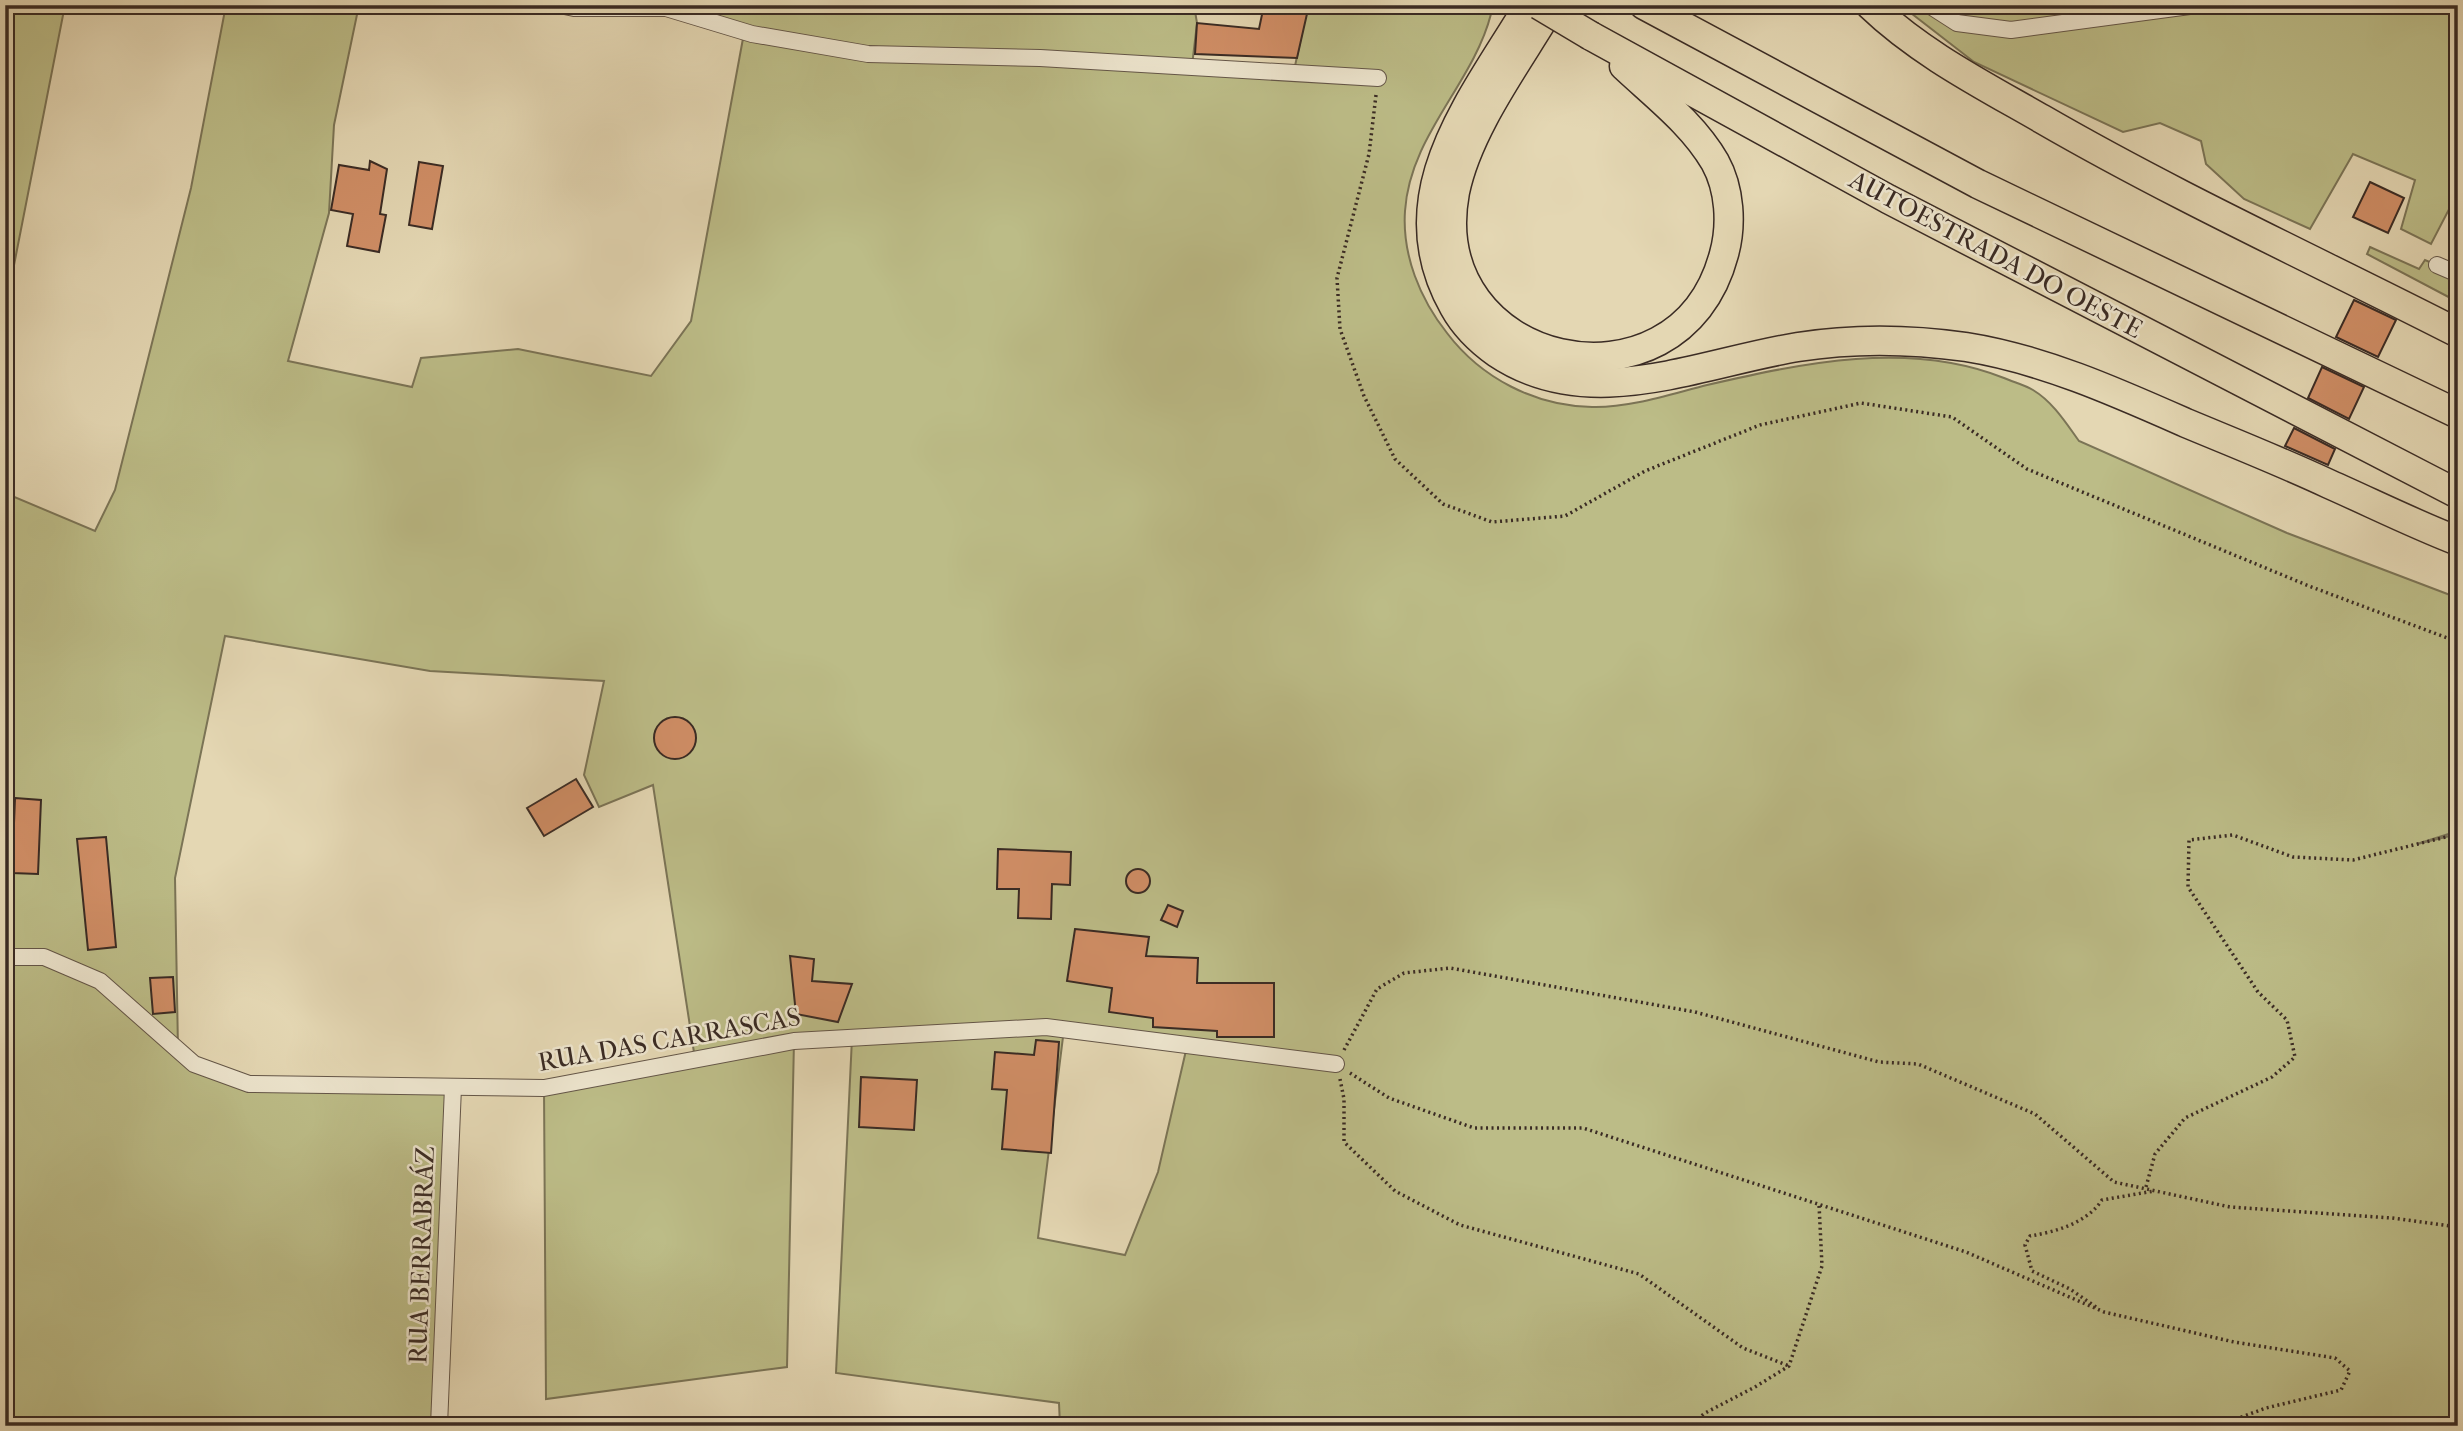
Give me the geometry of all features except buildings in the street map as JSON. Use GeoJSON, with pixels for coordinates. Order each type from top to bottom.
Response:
{"type":"FeatureCollection","features":[{"type":"Feature","properties":{"kind":"highway"},"geometry":{"type":"LineString","coordinates":[[1529,5],[1452,134],[1439,165],[1431,199],[1429,226],[1434,259],[1443,288],[1472,331],[1506,359],[1529,371],[1556,380],[1612,383],[1798,346],[1901,340],[1971,348],[2036,366],[2133,399],[2458,541]]}},
{"type":"Feature","properties":{"kind":"highway","name":"AUTOESTRADA DO OESTE"},"geometry":{"type":"LineString","coordinates":[[1539,5],[1888,199],[2458,494]]}},
{"type":"Feature","properties":{"kind":"highway"},"geometry":{"type":"LineString","coordinates":[[1552,5],[1472,141],[1455,192],[1454,231],[1461,268],[1470,289],[1484,310],[1501,327],[1524,342],[1552,353],[1585,359],[1636,351],[1679,328],[1703,300],[1721,265],[1728,240],[1724,187],[1716,164],[1700,138],[1591,36]]}},
{"type":"Feature","properties":{"kind":"highway","name":"AUTOESTRADA DO OESTE"},"geometry":{"type":"LineString","coordinates":[[1644,5],[1978,184],[2458,414]]}},
{"type":"Feature","properties":{"kind":"highway"},"geometry":{"type":"LineString","coordinates":[[1870,5],[1917,44],[1963,74],[2110,158],[2458,333]]}},
{"type":"Feature","properties":{"kind":"street"},"geometry":{"type":"LineString","coordinates":[[560,5],[666,8],[752,34],[868,54],[1040,58],[1378,78]]}},
{"type":"Feature","properties":{"kind":"street"},"geometry":{"type":"LineString","coordinates":[[1929,5],[1956,23],[2011,30],[2197,5]]}},
{"type":"Feature","properties":{"kind":"street"},"geometry":{"type":"LineString","coordinates":[[2437,265],[2458,274]]}},
{"type":"Feature","properties":{"kind":"street","name":"RUA DAS CARRASCAS"},"geometry":{"type":"LineString","coordinates":[[5,957],[44,957],[100,981],[194,1064],[249,1084],[544,1088],[794,1041],[1046,1027],[1336,1064]]}},
{"type":"Feature","properties":{"kind":"street","name":"RUA BERRABRÁZ"},"geometry":{"type":"LineString","coordinates":[[439,1426],[441,1312],[453,1087]]}},
{"type":"Feature","properties":{"kind":"path"},"geometry":{"type":"LineString","coordinates":[[1378,78],[1369,154],[1337,278],[1340,329],[1364,396],[1395,460],[1443,504],[1492,522],[1565,516],[1644,471],[1760,425],[1861,403],[1952,418],[2027,469],[2309,586],[2458,642]]}},
{"type":"Feature","properties":{"kind":"path"},"geometry":{"type":"LineString","coordinates":[[2146,1187],[2155,1154],[2185,1118],[2272,1077],[2295,1057],[2287,1020],[2259,992],[2188,887],[2189,839],[2233,835],[2293,857],[2353,860],[2458,834]]}},
{"type":"Feature","properties":{"kind":"path"},"geometry":{"type":"LineString","coordinates":[[1788,1366],[1743,1348],[1639,1274],[1460,1225],[1395,1191],[1344,1142],[1344,1098],[1336,1064],[1377,989],[1404,973],[1451,968],[1695,1012],[1879,1062],[1918,1064],[2035,1114],[2114,1182],[2230,1207],[2392,1218],[2458,1227]]}},
{"type":"Feature","properties":{"kind":"path"},"geometry":{"type":"LineString","coordinates":[[1336,1064],[1389,1098],[1474,1128],[1583,1128],[1966,1252],[2104,1312],[2234,1342],[2334,1358],[2350,1371],[2341,1390],[2266,1408],[2217,1426]]}},
{"type":"Feature","properties":{"kind":"path"},"geometry":{"type":"LineString","coordinates":[[2104,1312],[2070,1289],[2032,1271],[2025,1245],[2030,1236],[2072,1224],[2097,1208],[2102,1200],[2158,1190]]}},
{"type":"Feature","properties":{"kind":"path"},"geometry":{"type":"LineString","coordinates":[[1689,1426],[1788,1366],[1822,1266],[1819,1204]]}},
{"type":"Feature","properties":{"kind":"green space"},"geometry":{"type":"Polygon","coordinates":[[[5,5],[65,5],[5,311],[5,5]]]}},
{"type":"Feature","properties":{"kind":"green space"},"geometry":{"type":"Polygon","coordinates":[[[226,5],[359,5],[334,125],[329,213],[288,361],[412,387],[421,358],[518,349],[651,376],[691,321],[744,33],[676,5],[1194,5],[1197,23],[1192,66],[1295,66],[1308,5],[1477,5],[1491,14],[1471,64],[1418,158],[1409,184],[1405,227],[1406,244],[1415,276],[1437,320],[1461,349],[1493,376],[1530,395],[1550,401],[1606,407],[1636,403],[1707,385],[1818,363],[1894,358],[1968,366],[2033,390],[2053,407],[2079,441],[2287,533],[2458,598],[2458,831],[2417,844],[2458,834],[2458,1426],[1060,1426],[1059,1403],[836,1373],[852,1038],[794,1041],[787,1367],[546,1399],[544,1088],[695,1059],[653,785],[599,807],[584,775],[604,681],[430,671],[225,636],[175,878],[178,1050],[249,1084],[453,1087],[439,1426],[5,1426],[5,493],[95,531],[115,490],[191,188],[226,5]],[[1064,1029],[1038,1238],[1125,1255],[1158,1172],[1187,1046],[1064,1029]]]}},
{"type":"Feature","properties":{"kind":"green space"},"geometry":{"type":"Polygon","coordinates":[[[1907,5],[1929,5],[1957,23],[1961,5],[2458,5],[2458,192],[2431,244],[2401,229],[2415,180],[2353,154],[2310,229],[2244,199],[2206,164],[2201,141],[2160,123],[2123,132],[1974,62],[1907,10],[1907,5]]]}},
{"type":"Feature","properties":{"kind":"green space"},"geometry":{"type":"Polygon","coordinates":[[[2370,247],[2419,269],[2425,260],[2458,274],[2458,302],[2367,254],[2370,247]]]}}]}
